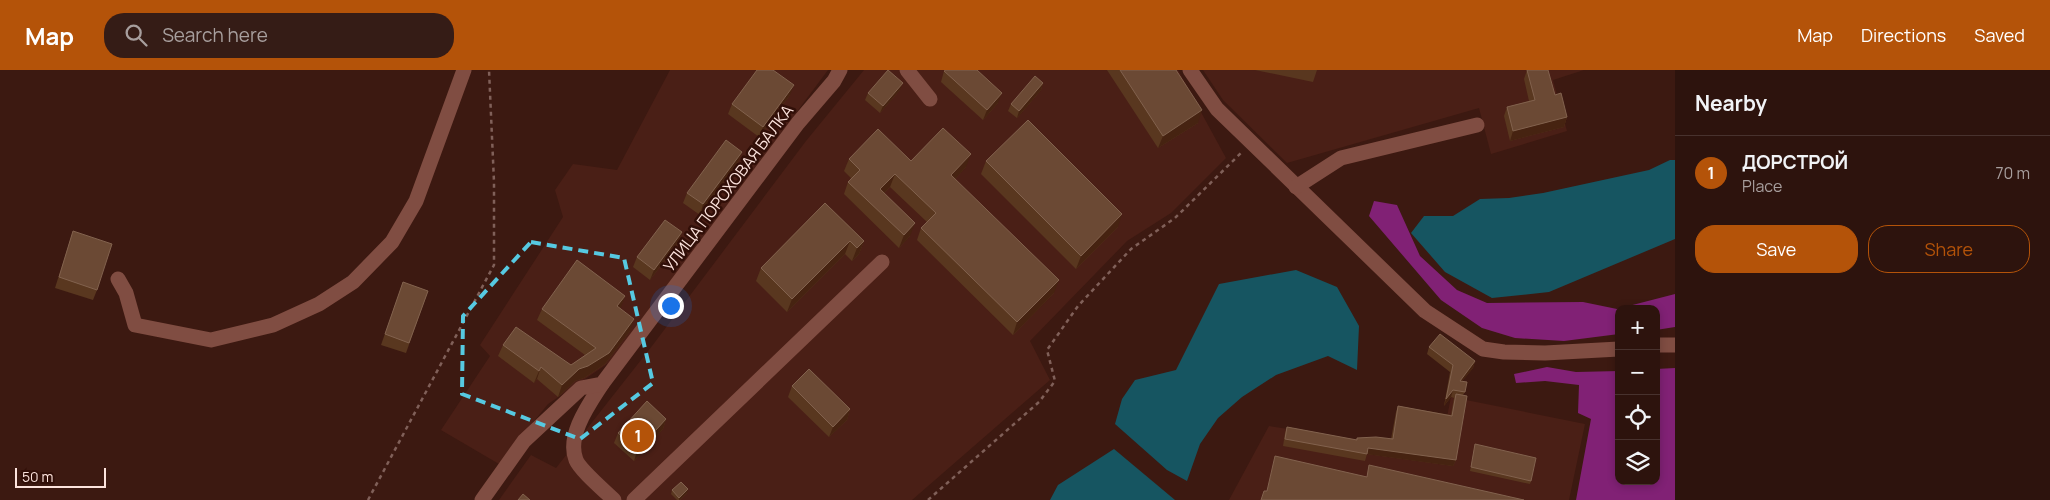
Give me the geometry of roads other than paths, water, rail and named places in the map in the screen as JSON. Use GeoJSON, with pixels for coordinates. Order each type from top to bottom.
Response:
{"type":"FeatureCollection","features":[{"type":"Feature","properties":{"kind":"street"},"geometry":{"type":"LineString","coordinates":[[118,278],[126,293],[135,325],[211,340],[273,325],[319,304],[353,282],[392,242],[416,201],[464,70]]}},
{"type":"Feature","properties":{"kind":"street","name":"УЛИЦА ПОРОХОВАЯ БАЛКА"},"geometry":{"type":"LineString","coordinates":[[614,500],[576,460],[574,444],[580,419],[602,384],[798,123],[834,81],[840,70]]}},
{"type":"Feature","properties":{"kind":"street"},"geometry":{"type":"LineString","coordinates":[[907,70],[930,99]]}},
{"type":"Feature","properties":{"kind":"street"},"geometry":{"type":"LineString","coordinates":[[1190,70],[1217,109],[1296,188],[1425,311],[1483,349],[1504,352],[1544,353],[1615,349]]}},
{"type":"Feature","properties":{"kind":"street"},"geometry":{"type":"LineString","coordinates":[[1296,188],[1341,158],[1478,125]]}},
{"type":"Feature","properties":{"kind":"street"},"geometry":{"type":"LineString","coordinates":[[634,500],[882,262]]}},
{"type":"Feature","properties":{"kind":"street"},"geometry":{"type":"LineString","coordinates":[[1660,346],[1675,345]]}},
{"type":"Feature","properties":{"kind":"street"},"geometry":{"type":"LineString","coordinates":[[482,500],[524,441],[581,388],[602,384]]}},
{"type":"Feature","properties":{"kind":"water"},"geometry":{"type":"Polygon","coordinates":[[[1670,160],[1675,160],[1675,239],[1549,292],[1492,298],[1445,272],[1411,233],[1424,216],[1453,216],[1480,199],[1509,198],[1543,193],[1649,170],[1670,160]]]}},
{"type":"Feature","properties":{"kind":"water"},"geometry":{"type":"Polygon","coordinates":[[[1296,270],[1337,287],[1359,326],[1357,370],[1328,356],[1276,375],[1242,397],[1218,418],[1200,444],[1187,481],[1167,470],[1115,424],[1122,399],[1135,380],[1176,370],[1219,284],[1296,270]]]}},
{"type":"Feature","properties":{"kind":"water"},"geometry":{"type":"Polygon","coordinates":[[[1114,449],[1175,500],[1050,500],[1058,485],[1114,449]]]}},
{"type":"Feature","properties":{"kind":"place","name":"ДОРСТРОЙ"},"geometry":{"type":"Point","coordinates":[638,436]}}]}
